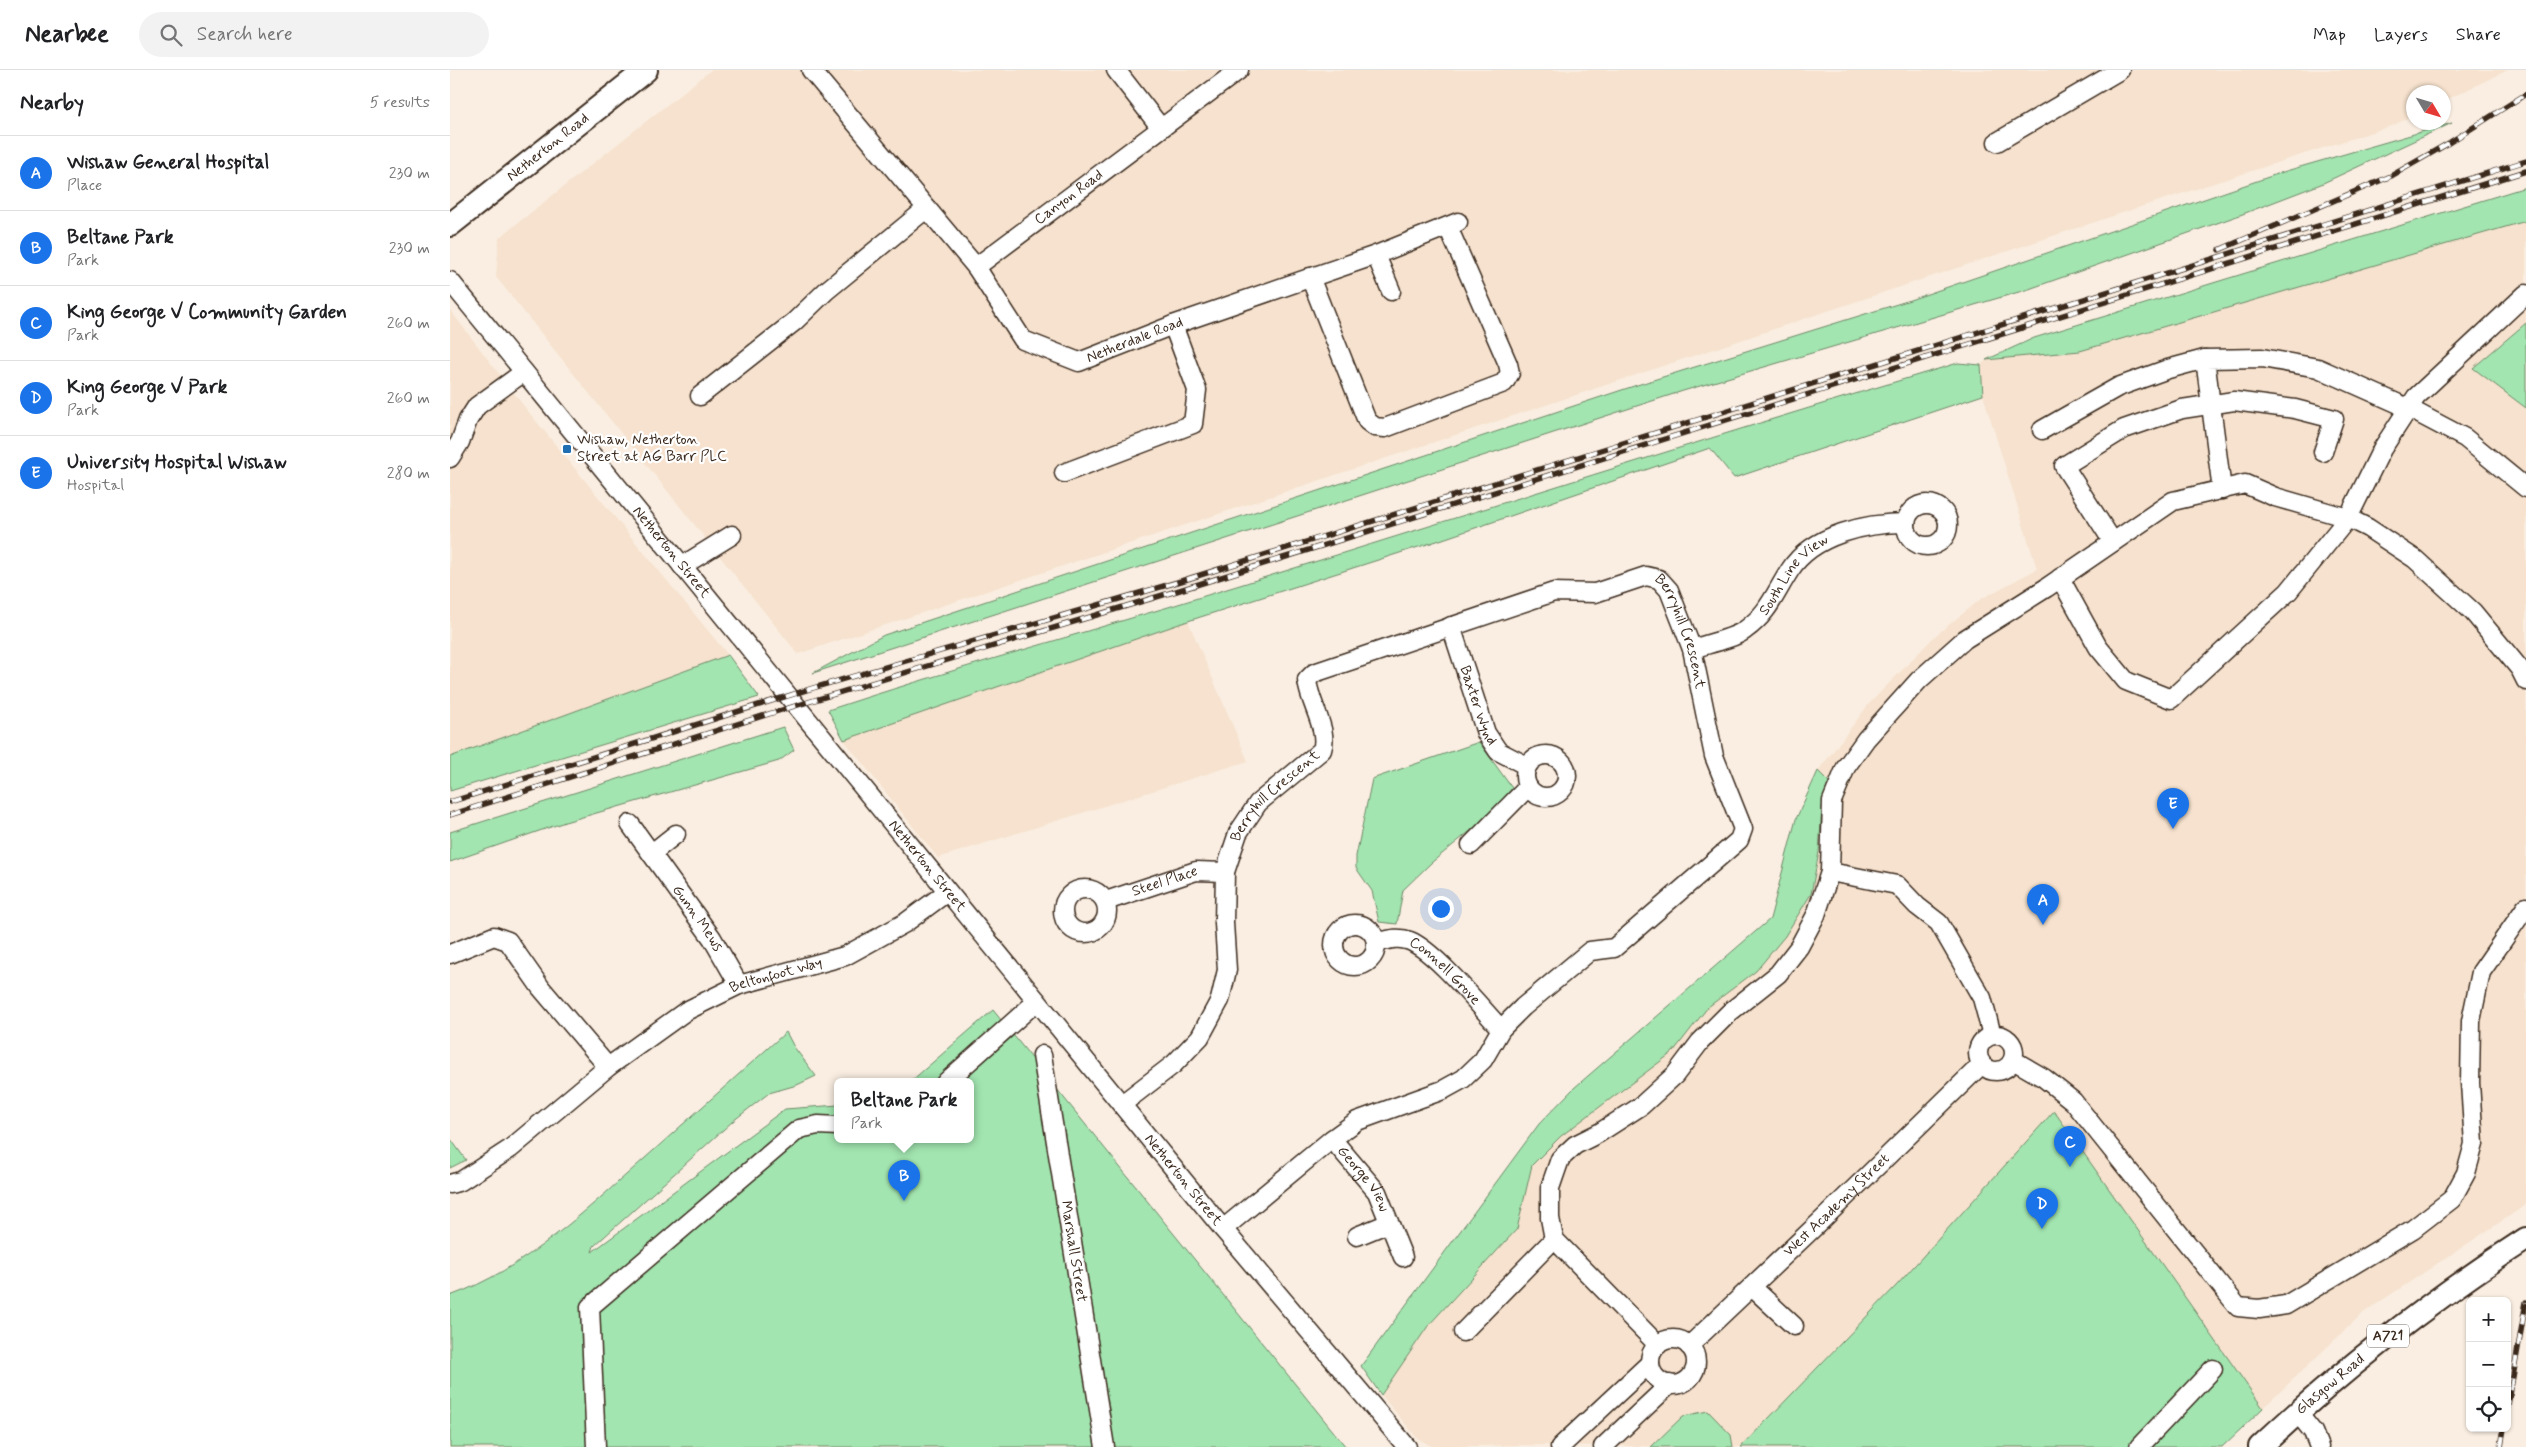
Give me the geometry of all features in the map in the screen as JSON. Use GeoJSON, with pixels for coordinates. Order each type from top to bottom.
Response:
{"type":"FeatureCollection","features":[{"type":"Feature","properties":{"kind":"main road","name":"Netherton Road"},"geometry":{"type":"LineString","coordinates":[[450,225],[646,70]]}},
{"type":"Feature","properties":{"kind":"main road","name":"Glasgow Road"},"geometry":{"type":"LineString","coordinates":[[2260,1447],[2297,1412],[2398,1327],[2526,1239]]}},
{"type":"Feature","properties":{"kind":"street","name":"Netherdale Road"},"geometry":{"type":"LineString","coordinates":[[811,70],[976,267],[1023,340],[1079,362],[1173,325],[1310,277],[1376,255],[1453,224],[1510,373],[1504,383],[1385,428],[1374,427],[1367,421],[1310,277]]}},
{"type":"Feature","properties":{"kind":"street"},"geometry":{"type":"LineString","coordinates":[[1116,70],[1161,128]]}},
{"type":"Feature","properties":{"kind":"street","name":"Canyon Road"},"geometry":{"type":"LineString","coordinates":[[976,267],[1239,70]]}},
{"type":"Feature","properties":{"kind":"street"},"geometry":{"type":"LineString","coordinates":[[1997,142],[2120,70]]}},
{"type":"Feature","properties":{"kind":"street"},"geometry":{"type":"LineString","coordinates":[[700,396],[794,322],[826,291],[926,209]]}},
{"type":"Feature","properties":{"kind":"street"},"geometry":{"type":"LineString","coordinates":[[1376,255],[1391,291]]}},
{"type":"Feature","properties":{"kind":"street","name":"Netherton Street"},"geometry":{"type":"LineString","coordinates":[[450,282],[1223,1229],[1408,1447]]}},
{"type":"Feature","properties":{"kind":"street"},"geometry":{"type":"LineString","coordinates":[[2060,578],[2098,647],[2126,681],[2171,699],[2288,592],[2348,518],[2382,449],[2416,397],[2526,294]]}},
{"type":"Feature","properties":{"kind":"street"},"geometry":{"type":"LineString","coordinates":[[1064,473],[1193,424],[1197,390],[1173,325]]}},
{"type":"Feature","properties":{"kind":"street"},"geometry":{"type":"LineString","coordinates":[[2042,430],[2118,387],[2168,369],[2205,360],[2262,358],[2318,368],[2408,408],[2465,438],[2526,488]]}},
{"type":"Feature","properties":{"kind":"street"},"geometry":{"type":"LineString","coordinates":[[2205,360],[2222,490]]}},
{"type":"Feature","properties":{"kind":"street"},"geometry":{"type":"LineString","coordinates":[[450,458],[460,442],[468,420],[477,406],[524,372]]}},
{"type":"Feature","properties":{"kind":"street"},"geometry":{"type":"LineString","coordinates":[[2113,542],[2064,466],[2124,429],[2182,409],[2242,402],[2296,409],[2334,419],[2323,452]]}},
{"type":"Feature","properties":{"kind":"street"},"geometry":{"type":"LineString","coordinates":[[1658,1345],[1554,1239],[1550,1218],[1550,1188],[1560,1159],[1575,1145],[1599,1133],[1641,1106],[1675,1075],[1700,1042],[1730,1012],[1778,974],[1799,947],[1816,915],[1830,872],[1832,801],[1846,766],[1866,738],[1919,680],[1965,639],[2060,578],[2173,501],[2245,484],[2275,498],[2348,518],[2368,528],[2415,559],[2473,612],[2520,669],[2526,681]]}},
{"type":"Feature","properties":{"kind":"street","name":"South Line View"},"geometry":{"type":"LineString","coordinates":[[1692,649],[1744,631],[1766,612],[1791,568],[1806,551],[1833,537],[1884,523],[1906,523]]}},
{"type":"Feature","properties":{"kind":"street"},"geometry":{"type":"LineString","coordinates":[[682,566],[732,535]]}},
{"type":"Feature","properties":{"kind":"street","name":"Berryhill Crescent"},"geometry":{"type":"LineString","coordinates":[[1122,1104],[1174,1064],[1200,1037],[1220,1000],[1227,970],[1224,923],[1225,872],[1238,833],[1258,803],[1322,750],[1324,738],[1308,692],[1307,680],[1314,673],[1324,668],[1554,592],[1595,593],[1646,576],[1659,579],[1669,590],[1692,649],[1714,756],[1743,829],[1739,840],[1614,948],[1590,950],[1501,1029],[1483,1060],[1463,1079],[1442,1090],[1357,1121],[1332,1139],[1223,1229]]}},
{"type":"Feature","properties":{"kind":"street","name":"Baxter Wynd"},"geometry":{"type":"LineString","coordinates":[[1451,626],[1486,733],[1498,751],[1527,766]]}},
{"type":"Feature","properties":{"kind":"street"},"geometry":{"type":"LineString","coordinates":[[1551,755],[1562,762],[1567,775],[1563,788],[1552,796],[1538,795],[1528,787],[1525,773],[1527,766],[1537,756],[1551,755]]}},
{"type":"Feature","properties":{"kind":"street"},"geometry":{"type":"LineString","coordinates":[[1471,844],[1528,787]]}},
{"type":"Feature","properties":{"kind":"street","name":"Gunn Mews"},"geometry":{"type":"LineString","coordinates":[[630,824],[712,938],[739,985]]}},
{"type":"Feature","properties":{"kind":"street"},"geometry":{"type":"LineString","coordinates":[[652,853],[676,834]]}},
{"type":"Feature","properties":{"kind":"street","name":"Steel Place"},"geometry":{"type":"LineString","coordinates":[[1106,901],[1196,871],[1225,872]]}},
{"type":"Feature","properties":{"kind":"street"},"geometry":{"type":"LineString","coordinates":[[1830,872],[1897,885],[1917,906],[1939,922],[1982,998],[1992,1035]]}},
{"type":"Feature","properties":{"kind":"street","name":"Beltonfoot Way"},"geometry":{"type":"LineString","coordinates":[[450,1184],[461,1180],[510,1149],[608,1067],[686,1011],[739,985],[845,956],[905,923],[947,892]]}},
{"type":"Feature","properties":{"kind":"street"},"geometry":{"type":"LineString","coordinates":[[2013,1060],[2044,1078],[2073,1101],[2238,1307],[2259,1309],[2286,1305],[2413,1229],[2452,1199],[2466,1173],[2474,1144],[2470,1083],[2471,1021],[2481,972],[2526,907]]}},
{"type":"Feature","properties":{"kind":"street"},"geometry":{"type":"LineString","coordinates":[[450,954],[494,936],[508,941],[541,988],[608,1067]]}},
{"type":"Feature","properties":{"kind":"street","name":"Connell Grove"},"geometry":{"type":"LineString","coordinates":[[1376,943],[1394,938],[1410,941],[1430,954],[1501,1029]]}},
{"type":"Feature","properties":{"kind":"street"},"geometry":{"type":"LineString","coordinates":[[950,1078],[1037,1001]]}},
{"type":"Feature","properties":{"kind":"street"},"geometry":{"type":"LineString","coordinates":[[1992,1035],[1999,1035],[2009,1040],[2015,1050],[2013,1060],[2008,1067],[1997,1071],[1991,1071],[1982,1064],[1979,1048],[1986,1038],[1992,1035]]}},
{"type":"Feature","properties":{"kind":"street","name":"Marshall Street"},"geometry":{"type":"LineString","coordinates":[[1042,1055],[1105,1447]]}},
{"type":"Feature","properties":{"kind":"street","name":"West Academy Street"},"geometry":{"type":"LineString","coordinates":[[1689,1346],[1982,1064]]}},
{"type":"Feature","properties":{"kind":"street"},"geometry":{"type":"LineString","coordinates":[[596,1447],[590,1307],[799,1129],[818,1125],[834,1126]]}},
{"type":"Feature","properties":{"kind":"street","name":"George View"},"geometry":{"type":"LineString","coordinates":[[1332,1139],[1377,1192],[1403,1257]]}},
{"type":"Feature","properties":{"kind":"street","name":"George View"},"geometry":{"type":"LineString","coordinates":[[1357,1236],[1389,1223]]}},
{"type":"Feature","properties":{"kind":"street"},"geometry":{"type":"LineString","coordinates":[[1463,1332],[1554,1239]]}},
{"type":"Feature","properties":{"kind":"street"},"geometry":{"type":"LineString","coordinates":[[1752,1287],[1794,1326]]}},
{"type":"Feature","properties":{"kind":"street"},"geometry":{"type":"LineString","coordinates":[[1668,1340],[1679,1340],[1689,1346],[1695,1357],[1694,1371],[1681,1383],[1670,1384],[1656,1377],[1650,1363],[1651,1354],[1658,1345],[1668,1340]]}},
{"type":"Feature","properties":{"kind":"street"},"geometry":{"type":"LineString","coordinates":[[1560,1447],[1650,1363]]}},
{"type":"Feature","properties":{"kind":"street"},"geometry":{"type":"LineString","coordinates":[[2139,1447],[2213,1370]]}},
{"type":"Feature","properties":{"kind":"street"},"geometry":{"type":"LineString","coordinates":[[1603,1447],[1670,1384]]}},
{"type":"Feature","properties":{"kind":"street"},"geometry":{"type":"LineString","coordinates":[[2297,1412],[2312,1432],[2319,1447]]}},
{"type":"Feature","properties":{"kind":"shaded area"},"geometry":{"type":"Polygon","coordinates":[[[711,70],[2508,70],[2451,98],[2451,85],[2406,85],[2406,119],[2394,125],[2128,211],[798,654],[496,277],[499,238],[711,70]]]}},
{"type":"Feature","properties":{"kind":"shaded area"},"geometry":{"type":"Polygon","coordinates":[[[2526,221],[2526,323],[2473,368],[2526,408],[2526,1205],[2363,1313],[2263,1408],[2069,1133],[1897,1285],[1741,1447],[1518,1445],[1433,1447],[1417,1438],[1381,1395],[1428,1326],[1517,1229],[1532,1165],[1561,1136],[1673,1052],[1708,1007],[1756,971],[1785,936],[1811,894],[1819,852],[1822,807],[1830,783],[1818,771],[1869,704],[1935,636],[1981,599],[2037,569],[1983,395],[1981,365],[1986,360],[2080,351],[2526,221]]]}},
{"type":"Feature","properties":{"kind":"shaded area"},"geometry":{"type":"Polygon","coordinates":[[[450,310],[527,410],[728,655],[450,757],[450,310]]]}},
{"type":"Feature","properties":{"kind":"shaded area"},"geometry":{"type":"Polygon","coordinates":[[[1188,621],[1248,761],[938,858],[844,740],[1188,621]]]}},
{"type":"Feature","properties":{"kind":"green space"},"geometry":{"type":"Polygon","coordinates":[[[2428,130],[2437,130],[2321,184],[2240,215],[2029,289],[1683,391],[813,673],[884,635],[1637,385],[1907,301],[2286,171],[2428,130]]]}},
{"type":"Feature","properties":{"kind":"green space"},"geometry":{"type":"Polygon","coordinates":[[[2526,187],[2526,221],[2080,351],[1986,360],[2034,338],[2526,187]]]}},
{"type":"Feature","properties":{"kind":"green space"},"geometry":{"type":"Polygon","coordinates":[[[2526,323],[2526,408],[2473,368],[2526,323]]]}},
{"type":"Feature","properties":{"kind":"green space"},"geometry":{"type":"Polygon","coordinates":[[[1958,363],[1981,365],[1983,395],[1734,478],[1710,448],[1434,542],[1188,621],[844,740],[828,710],[958,669],[1175,605],[1762,422],[1958,363]]]}},
{"type":"Feature","properties":{"kind":"green space"},"geometry":{"type":"Polygon","coordinates":[[[728,655],[759,697],[450,791],[450,757],[728,655]]]}},
{"type":"Feature","properties":{"kind":"green space"},"geometry":{"type":"Polygon","coordinates":[[[783,727],[794,750],[779,761],[565,822],[450,862],[450,832],[783,727]]]}},
{"type":"Feature","properties":{"kind":"green space"},"geometry":{"type":"Polygon","coordinates":[[[1479,742],[1512,788],[1491,814],[1431,863],[1403,890],[1397,924],[1379,922],[1372,891],[1356,868],[1356,856],[1372,779],[1479,742]]]}},
{"type":"Feature","properties":{"kind":"green space"},"geometry":{"type":"Polygon","coordinates":[[[1818,771],[1830,783],[1822,807],[1819,852],[1811,894],[1785,936],[1756,971],[1708,1007],[1673,1052],[1561,1136],[1532,1165],[1517,1229],[1428,1326],[1381,1395],[1361,1366],[1539,1124],[1574,1088],[1770,919],[1796,819],[1818,771]]]}},
{"type":"Feature","properties":{"kind":"green space"},"geometry":{"type":"Polygon","coordinates":[[[993,1010],[1346,1447],[450,1447],[450,1296],[504,1271],[553,1237],[599,1199],[786,1032],[794,1047],[816,1076],[797,1085],[769,1093],[733,1121],[594,1246],[592,1252],[785,1109],[834,1105],[834,1143],[974,1143],[974,1078],[915,1078],[993,1010]]]}},
{"type":"Feature","properties":{"kind":"green space"},"geometry":{"type":"Polygon","coordinates":[[[2054,1111],[2263,1408],[2222,1447],[1741,1447],[1897,1285],[2054,1111]]]}},
{"type":"Feature","properties":{"kind":"green space"},"geometry":{"type":"Polygon","coordinates":[[[450,1138],[466,1160],[450,1168],[450,1138]]]}},
{"type":"Feature","properties":{"kind":"green space"},"geometry":{"type":"Polygon","coordinates":[[[1708,1411],[1731,1435],[1733,1447],[1651,1447],[1683,1416],[1708,1411]]]}},
{"type":"Feature","properties":{"kind":"railway"},"geometry":{"type":"LineString","coordinates":[[2219,250],[2391,176],[2447,144],[2526,94]]}},
{"type":"Feature","properties":{"kind":"railway"},"geometry":{"type":"LineString","coordinates":[[450,802],[813,688],[1181,581],[2526,161]]}},
{"type":"Feature","properties":{"kind":"railway"},"geometry":{"type":"LineString","coordinates":[[450,815],[775,712],[1183,589],[2526,171]]}},
{"type":"Feature","properties":{"kind":"railway"},"geometry":{"type":"LineString","coordinates":[[2511,1388],[2526,1302]]}},
{"type":"Feature","properties":{"kind":"railway"},"geometry":{"type":"LineString","coordinates":[[2501,1447],[2503,1432]]}},
{"type":"Feature","properties":{"kind":"place","name":"Wishaw, Netherton Street at AG Barr PLC"},"geometry":{"type":"Point","coordinates":[567,449]}},
{"type":"Feature","properties":{"kind":"place","name":"University Hospital Wishaw"},"geometry":{"type":"Point","coordinates":[2173,829]}},
{"type":"Feature","properties":{"kind":"place","name":"Wishaw General Hospital"},"geometry":{"type":"Point","coordinates":[2043,925]}},
{"type":"Feature","properties":{"kind":"place","name":"King George V Community Garden"},"geometry":{"type":"Point","coordinates":[2070,1167]}},
{"type":"Feature","properties":{"kind":"place","name":"Beltane Park"},"geometry":{"type":"Point","coordinates":[904,1201]}},
{"type":"Feature","properties":{"kind":"place","name":"King George V Park"},"geometry":{"type":"Point","coordinates":[2042,1229]}}]}
